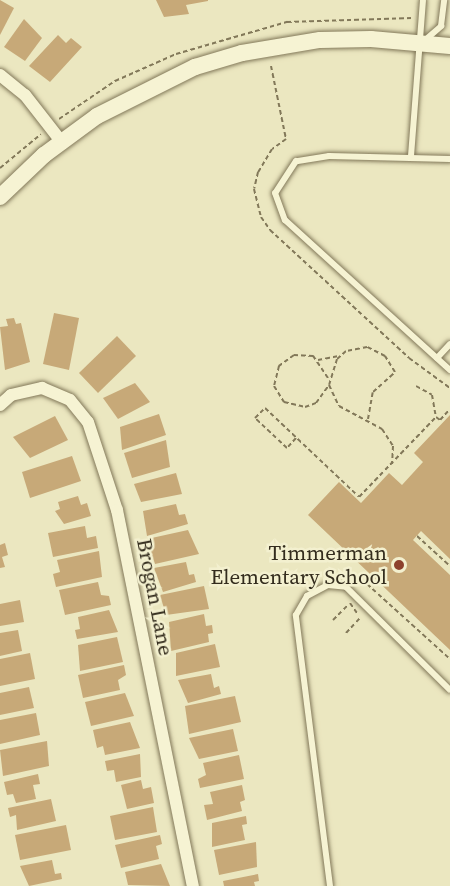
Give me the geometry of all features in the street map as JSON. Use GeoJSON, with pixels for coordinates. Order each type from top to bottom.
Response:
{"type":"FeatureCollection","features":[{"type":"Feature","properties":{"kind":"street"},"geometry":{"type":"LineString","coordinates":[[0,197],[61,141],[140,92],[195,67],[242,53],[320,40],[371,39],[450,46]]}},
{"type":"Feature","properties":{"kind":"street"},"geometry":{"type":"LineString","coordinates":[[0,75],[25,95],[61,141]]}},
{"type":"Feature","properties":{"kind":"street","name":"Brogan Lane"},"geometry":{"type":"LineString","coordinates":[[0,405],[11,395],[42,388],[70,400],[88,422],[117,510],[193,886]]}},
{"type":"Feature","properties":{"kind":"lane"},"geometry":{"type":"LineString","coordinates":[[411,156],[422,44],[423,0]]}},
{"type":"Feature","properties":{"kind":"lane"},"geometry":{"type":"LineString","coordinates":[[422,44],[441,26],[444,0]]}},
{"type":"Feature","properties":{"kind":"lane"},"geometry":{"type":"LineString","coordinates":[[450,159],[411,156],[329,156],[296,161],[275,193],[285,220],[450,370]]}},
{"type":"Feature","properties":{"kind":"lane"},"geometry":{"type":"LineString","coordinates":[[437,358],[450,344]]}},
{"type":"Feature","properties":{"kind":"lane"},"geometry":{"type":"LineString","coordinates":[[330,886],[296,615],[307,596],[328,585],[346,587],[450,690]]}},
{"type":"Feature","properties":{"kind":"path"},"geometry":{"type":"LineString","coordinates":[[342,355],[330,372],[329,383],[315,403],[305,407],[294,407],[278,395],[275,375],[285,359],[303,354],[317,360],[367,347],[385,356],[396,372],[374,392],[368,419]]}},
{"type":"Feature","properties":{"kind":"path"},"geometry":{"type":"LineString","coordinates":[[317,360],[339,405],[347,413],[368,419],[393,446],[392,464]]}},
{"type":"Feature","properties":{"kind":"path"},"geometry":{"type":"LineString","coordinates":[[416,386],[432,395],[436,417]]}},
{"type":"Feature","properties":{"kind":"path"},"geometry":{"type":"LineString","coordinates":[[296,438],[286,448],[255,418],[265,408],[359,497],[436,417]]}},
{"type":"Feature","properties":{"kind":"path"},"geometry":{"type":"LineString","coordinates":[[436,417],[440,420],[450,409]]}},
{"type":"Feature","properties":{"kind":"path"},"geometry":{"type":"LineString","coordinates":[[417,536],[450,566]]}},
{"type":"Feature","properties":{"kind":"path"},"geometry":{"type":"LineString","coordinates":[[367,584],[450,659]]}},
{"type":"Feature","properties":{"kind":"path"},"geometry":{"type":"LineString","coordinates":[[333,620],[348,605]]}},
{"type":"Feature","properties":{"kind":"path"},"geometry":{"type":"LineString","coordinates":[[346,633],[361,617]]}},
{"type":"Feature","properties":{"kind":"building"},"geometry":{"type":"Polygon","coordinates":[[[0,0],[14,8],[0,35],[0,0]]]}},
{"type":"Feature","properties":{"kind":"building"},"geometry":{"type":"Polygon","coordinates":[[[156,0],[208,1],[186,5],[189,14],[164,17],[156,0]]]}},
{"type":"Feature","properties":{"kind":"building"},"geometry":{"type":"Polygon","coordinates":[[[24,19],[42,38],[25,61],[4,47],[24,19]]]}},
{"type":"Feature","properties":{"kind":"building"},"geometry":{"type":"Polygon","coordinates":[[[58,35],[66,43],[71,38],[82,47],[50,82],[29,66],[58,35]]]}},
{"type":"Feature","properties":{"kind":"building"},"geometry":{"type":"Polygon","coordinates":[[[54,313],[79,318],[69,370],[43,364],[54,313]]]}},
{"type":"Feature","properties":{"kind":"building"},"geometry":{"type":"Polygon","coordinates":[[[14,318],[16,324],[21,323],[30,362],[5,370],[0,327],[8,326],[6,319],[14,318]]]}},
{"type":"Feature","properties":{"kind":"building"},"geometry":{"type":"Polygon","coordinates":[[[117,336],[136,356],[98,393],[79,373],[117,336]]]}},
{"type":"Feature","properties":{"kind":"building"},"geometry":{"type":"Polygon","coordinates":[[[135,383],[150,402],[118,419],[103,398],[135,383]]]}},
{"type":"Feature","properties":{"kind":"building"},"geometry":{"type":"Polygon","coordinates":[[[159,414],[166,435],[122,450],[120,427],[159,414]]]}},
{"type":"Feature","properties":{"kind":"building"},"geometry":{"type":"Polygon","coordinates":[[[450,415],[450,559],[421,531],[413,540],[450,575],[450,650],[308,515],[339,482],[361,503],[389,473],[402,485],[423,462],[414,453],[450,415]]]}},
{"type":"Feature","properties":{"kind":"building"},"geometry":{"type":"Polygon","coordinates":[[[55,416],[68,440],[30,458],[13,437],[55,416]]]}},
{"type":"Feature","properties":{"kind":"building"},"geometry":{"type":"Polygon","coordinates":[[[166,440],[170,467],[132,478],[124,453],[166,440]]]}},
{"type":"Feature","properties":{"kind":"building"},"geometry":{"type":"Polygon","coordinates":[[[72,456],[81,481],[30,498],[22,472],[72,456]]]}},
{"type":"Feature","properties":{"kind":"building"},"geometry":{"type":"Polygon","coordinates":[[[176,473],[182,494],[141,502],[134,484],[176,473]]]}},
{"type":"Feature","properties":{"kind":"building"},"geometry":{"type":"Polygon","coordinates":[[[78,496],[81,505],[87,503],[91,516],[64,524],[55,511],[60,509],[58,502],[78,496]]]}},
{"type":"Feature","properties":{"kind":"building"},"geometry":{"type":"Polygon","coordinates":[[[176,504],[179,515],[185,514],[188,524],[147,536],[143,511],[176,504]]]}},
{"type":"Feature","properties":{"kind":"building"},"geometry":{"type":"Polygon","coordinates":[[[85,526],[87,538],[96,536],[98,548],[53,557],[48,533],[85,526]]]}},
{"type":"Feature","properties":{"kind":"building"},"geometry":{"type":"Polygon","coordinates":[[[188,530],[199,554],[155,564],[147,539],[188,530]]]}},
{"type":"Feature","properties":{"kind":"building"},"geometry":{"type":"Polygon","coordinates":[[[5,543],[8,555],[2,557],[5,567],[0,568],[0,545],[5,543]]]}},
{"type":"Feature","properties":{"kind":"building"},"geometry":{"type":"Polygon","coordinates":[[[99,551],[102,577],[56,587],[53,574],[60,572],[57,560],[99,551]]]}},
{"type":"Feature","properties":{"kind":"building"},"geometry":{"type":"Polygon","coordinates":[[[186,562],[189,575],[194,574],[196,582],[163,592],[154,568],[186,562]]]}},
{"type":"Feature","properties":{"kind":"building"},"geometry":{"type":"Polygon","coordinates":[[[98,582],[101,595],[109,596],[111,605],[65,615],[59,590],[98,582]]]}},
{"type":"Feature","properties":{"kind":"building"},"geometry":{"type":"Polygon","coordinates":[[[204,586],[209,609],[166,615],[160,595],[204,586]]]}},
{"type":"Feature","properties":{"kind":"building"},"geometry":{"type":"Polygon","coordinates":[[[20,600],[24,622],[0,626],[0,604],[20,600]]]}},
{"type":"Feature","properties":{"kind":"building"},"geometry":{"type":"Polygon","coordinates":[[[109,610],[118,632],[77,639],[75,630],[80,629],[78,617],[109,610]]]}},
{"type":"Feature","properties":{"kind":"building"},"geometry":{"type":"Polygon","coordinates":[[[204,614],[206,626],[212,625],[213,633],[208,634],[209,642],[171,651],[169,622],[204,614]]]}},
{"type":"Feature","properties":{"kind":"building"},"geometry":{"type":"Polygon","coordinates":[[[18,630],[22,651],[0,656],[0,633],[18,630]]]}},
{"type":"Feature","properties":{"kind":"building"},"geometry":{"type":"Polygon","coordinates":[[[117,637],[123,662],[80,671],[78,645],[117,637]]]}},
{"type":"Feature","properties":{"kind":"building"},"geometry":{"type":"Polygon","coordinates":[[[215,644],[220,667],[176,676],[176,653],[215,644]]]}},
{"type":"Feature","properties":{"kind":"building"},"geometry":{"type":"Polygon","coordinates":[[[30,653],[35,679],[0,686],[0,659],[30,653]]]}},
{"type":"Feature","properties":{"kind":"building"},"geometry":{"type":"Polygon","coordinates":[[[124,665],[126,675],[118,680],[120,690],[83,698],[78,675],[124,665]]]}},
{"type":"Feature","properties":{"kind":"building"},"geometry":{"type":"Polygon","coordinates":[[[211,674],[214,688],[219,686],[221,694],[188,703],[178,680],[211,674]]]}},
{"type":"Feature","properties":{"kind":"building"},"geometry":{"type":"Polygon","coordinates":[[[29,687],[34,708],[0,715],[0,693],[29,687]]]}},
{"type":"Feature","properties":{"kind":"building"},"geometry":{"type":"Polygon","coordinates":[[[125,693],[134,716],[91,726],[85,702],[125,693]]]}},
{"type":"Feature","properties":{"kind":"building"},"geometry":{"type":"Polygon","coordinates":[[[235,696],[241,722],[189,734],[185,706],[235,696]]]}},
{"type":"Feature","properties":{"kind":"building"},"geometry":{"type":"Polygon","coordinates":[[[36,713],[40,735],[0,744],[0,720],[36,713]]]}},
{"type":"Feature","properties":{"kind":"building"},"geometry":{"type":"Polygon","coordinates":[[[130,722],[140,748],[105,755],[103,746],[97,748],[93,730],[130,722]]]}},
{"type":"Feature","properties":{"kind":"building"},"geometry":{"type":"Polygon","coordinates":[[[233,729],[238,751],[199,759],[189,738],[233,729]]]}},
{"type":"Feature","properties":{"kind":"building"},"geometry":{"type":"Polygon","coordinates":[[[47,741],[49,766],[3,776],[0,750],[47,741]]]}},
{"type":"Feature","properties":{"kind":"building"},"geometry":{"type":"Polygon","coordinates":[[[140,754],[141,777],[116,782],[114,770],[107,771],[105,761],[140,754]]]}},
{"type":"Feature","properties":{"kind":"building"},"geometry":{"type":"Polygon","coordinates":[[[239,755],[244,779],[200,788],[198,779],[206,775],[203,763],[239,755]]]}},
{"type":"Feature","properties":{"kind":"building"},"geometry":{"type":"Polygon","coordinates":[[[38,774],[40,784],[33,785],[36,799],[16,803],[13,794],[7,795],[4,782],[38,774]]]}},
{"type":"Feature","properties":{"kind":"building"},"geometry":{"type":"Polygon","coordinates":[[[141,780],[143,789],[151,787],[154,803],[127,809],[121,785],[141,780]]]}},
{"type":"Feature","properties":{"kind":"building"},"geometry":{"type":"Polygon","coordinates":[[[242,785],[245,800],[240,802],[242,811],[207,820],[204,805],[213,804],[210,792],[242,785]]]}},
{"type":"Feature","properties":{"kind":"building"},"geometry":{"type":"Polygon","coordinates":[[[51,799],[56,821],[17,830],[16,815],[10,817],[8,808],[51,799]]]}},
{"type":"Feature","properties":{"kind":"building"},"geometry":{"type":"Polygon","coordinates":[[[153,807],[157,832],[115,840],[110,816],[153,807]]]}},
{"type":"Feature","properties":{"kind":"building"},"geometry":{"type":"Polygon","coordinates":[[[246,816],[247,824],[242,825],[245,840],[212,847],[212,823],[246,816]]]}},
{"type":"Feature","properties":{"kind":"building"},"geometry":{"type":"Polygon","coordinates":[[[66,825],[71,850],[20,860],[15,835],[66,825]]]}},
{"type":"Feature","properties":{"kind":"building"},"geometry":{"type":"Polygon","coordinates":[[[160,835],[162,844],[156,846],[159,859],[121,868],[115,845],[160,835]]]}},
{"type":"Feature","properties":{"kind":"building"},"geometry":{"type":"Polygon","coordinates":[[[256,842],[257,867],[219,875],[214,850],[256,842]]]}},
{"type":"Feature","properties":{"kind":"building"},"geometry":{"type":"Polygon","coordinates":[[[52,860],[55,874],[61,873],[62,879],[29,886],[20,866],[52,860]]]}},
{"type":"Feature","properties":{"kind":"building"},"geometry":{"type":"Polygon","coordinates":[[[161,864],[170,886],[128,885],[125,872],[161,864]]]}},
{"type":"Feature","properties":{"kind":"building"},"geometry":{"type":"Polygon","coordinates":[[[258,874],[259,881],[254,882],[255,886],[224,886],[223,881],[258,874]]]}},
{"type":"Feature","properties":{"kind":"place","name":"Timmerman Elementary School"},"geometry":{"type":"Point","coordinates":[399,565]}}]}
